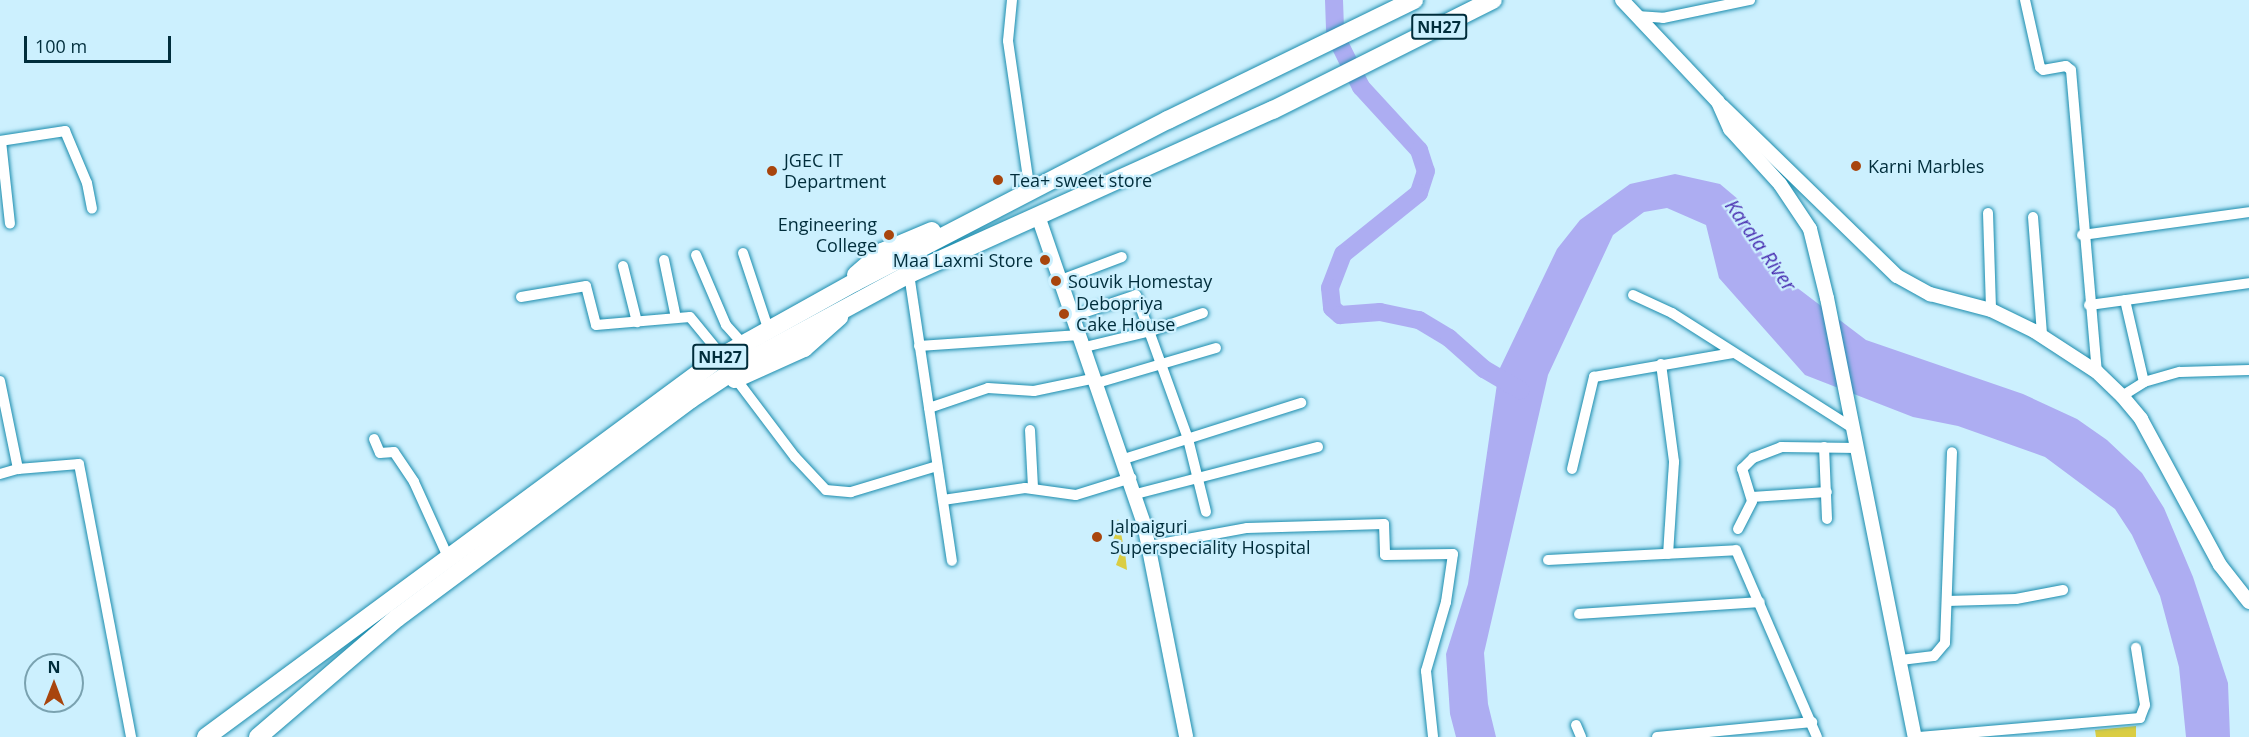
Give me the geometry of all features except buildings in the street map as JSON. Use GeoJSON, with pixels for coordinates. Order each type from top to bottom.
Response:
{"type":"FeatureCollection","features":[{"type":"Feature","properties":{"kind":"highway","name":"NH27"},"geometry":{"type":"LineString","coordinates":[[258,737],[397,618],[702,392],[847,296],[973,221],[1030,191],[1414,0]]}},
{"type":"Feature","properties":{"kind":"highway","name":"NH27"},"geometry":{"type":"LineString","coordinates":[[206,737],[722,356],[768,328],[909,274],[1038,216],[1302,96],[1493,0]]}},
{"type":"Feature","properties":{"kind":"highway"},"geometry":{"type":"LineString","coordinates":[[1030,191],[1038,216]]}},
{"type":"Feature","properties":{"kind":"highway","name":"NH27"},"geometry":{"type":"LineString","coordinates":[[702,392],[804,348],[847,296]]}},
{"type":"Feature","properties":{"kind":"street"},"geometry":{"type":"LineString","coordinates":[[1012,0],[1008,41],[1030,191]]}},
{"type":"Feature","properties":{"kind":"street"},"geometry":{"type":"LineString","coordinates":[[1622,0],[1718,102],[1897,276],[1930,294],[1991,310],[2042,335],[2097,372],[2122,396],[2141,419],[2220,565],[2249,603]]}},
{"type":"Feature","properties":{"kind":"street"},"geometry":{"type":"LineString","coordinates":[[1637,16],[1662,18],[1750,0]]}},
{"type":"Feature","properties":{"kind":"street"},"geometry":{"type":"LineString","coordinates":[[2025,0],[2040,67],[2043,70],[2066,66],[2071,70],[2077,102],[2082,235],[2097,372]]}},
{"type":"Feature","properties":{"kind":"street"},"geometry":{"type":"LineString","coordinates":[[1657,36],[1662,18]]}},
{"type":"Feature","properties":{"kind":"street"},"geometry":{"type":"LineString","coordinates":[[1718,102],[1730,129],[1780,184],[1810,229],[1827,298],[1917,737],[2140,718],[2145,705],[2136,648]]}},
{"type":"Feature","properties":{"kind":"street"},"geometry":{"type":"LineString","coordinates":[[10,224],[0,141],[65,131],[87,183],[92,209]]}},
{"type":"Feature","properties":{"kind":"street"},"geometry":{"type":"LineString","coordinates":[[2082,235],[2249,212]]}},
{"type":"Feature","properties":{"kind":"street"},"geometry":{"type":"LineString","coordinates":[[1988,213],[1991,310]]}},
{"type":"Feature","properties":{"kind":"street"},"geometry":{"type":"LineString","coordinates":[[1038,216],[1136,494],[1149,546],[1186,737]]}},
{"type":"Feature","properties":{"kind":"street"},"geometry":{"type":"LineString","coordinates":[[2033,217],[2042,335]]}},
{"type":"Feature","properties":{"kind":"street"},"geometry":{"type":"LineString","coordinates":[[743,253],[768,328]]}},
{"type":"Feature","properties":{"kind":"street"},"geometry":{"type":"LineString","coordinates":[[696,255],[726,325],[742,344]]}},
{"type":"Feature","properties":{"kind":"street"},"geometry":{"type":"LineString","coordinates":[[1061,280],[1122,257]]}},
{"type":"Feature","properties":{"kind":"street"},"geometry":{"type":"LineString","coordinates":[[664,260],[676,318]]}},
{"type":"Feature","properties":{"kind":"street"},"geometry":{"type":"LineString","coordinates":[[623,266],[637,322]]}},
{"type":"Feature","properties":{"kind":"street"},"geometry":{"type":"LineString","coordinates":[[909,274],[952,561]]}},
{"type":"Feature","properties":{"kind":"street"},"geometry":{"type":"LineString","coordinates":[[2089,305],[2249,283]]}},
{"type":"Feature","properties":{"kind":"street"},"geometry":{"type":"LineString","coordinates":[[521,297],[586,286],[596,326],[690,317],[722,356]]}},
{"type":"Feature","properties":{"kind":"street"},"geometry":{"type":"LineString","coordinates":[[1074,316],[1136,295],[1151,331],[1188,439],[1206,512]]}},
{"type":"Feature","properties":{"kind":"street"},"geometry":{"type":"LineString","coordinates":[[1633,295],[1672,313],[1854,429]]}},
{"type":"Feature","properties":{"kind":"street"},"geometry":{"type":"LineString","coordinates":[[2125,300],[2144,382]]}},
{"type":"Feature","properties":{"kind":"street"},"geometry":{"type":"LineString","coordinates":[[919,346],[1083,341],[1151,331],[1203,313]]}},
{"type":"Feature","properties":{"kind":"street"},"geometry":{"type":"LineString","coordinates":[[929,408],[988,388],[1034,391],[1163,365],[1216,348]]}},
{"type":"Feature","properties":{"kind":"street"},"geometry":{"type":"LineString","coordinates":[[1572,469],[1592,380],[1661,364],[1733,352]]}},
{"type":"Feature","properties":{"kind":"street"},"geometry":{"type":"LineString","coordinates":[[1661,364],[1674,462],[1668,554]]}},
{"type":"Feature","properties":{"kind":"street"},"geometry":{"type":"LineString","coordinates":[[2122,396],[2144,382],[2180,372],[2249,370]]}},
{"type":"Feature","properties":{"kind":"street"},"geometry":{"type":"LineString","coordinates":[[736,379],[806,471],[826,490],[851,492],[938,466]]}},
{"type":"Feature","properties":{"kind":"street"},"geometry":{"type":"LineString","coordinates":[[0,381],[18,469]]}},
{"type":"Feature","properties":{"kind":"street"},"geometry":{"type":"LineString","coordinates":[[1124,459],[1301,403]]}},
{"type":"Feature","properties":{"kind":"street"},"geometry":{"type":"LineString","coordinates":[[1030,429],[1033,488]]}},
{"type":"Feature","properties":{"kind":"street"},"geometry":{"type":"LineString","coordinates":[[374,439],[380,453],[394,452],[414,482],[448,557]]}},
{"type":"Feature","properties":{"kind":"street"},"geometry":{"type":"LineString","coordinates":[[1136,494],[1318,447]]}},
{"type":"Feature","properties":{"kind":"street"},"geometry":{"type":"LineString","coordinates":[[1824,447],[1827,519]]}},
{"type":"Feature","properties":{"kind":"street"},"geometry":{"type":"LineString","coordinates":[[1738,529],[1752,497],[1742,469],[1753,458],[1770,449],[1857,448]]}},
{"type":"Feature","properties":{"kind":"street"},"geometry":{"type":"LineString","coordinates":[[1901,660],[1934,656],[1943,648],[1947,601],[1952,452]]}},
{"type":"Feature","properties":{"kind":"street"},"geometry":{"type":"LineString","coordinates":[[0,474],[18,469],[79,464],[131,737]]}},
{"type":"Feature","properties":{"kind":"street"},"geometry":{"type":"LineString","coordinates":[[943,500],[1033,488],[1067,496],[1131,478]]}},
{"type":"Feature","properties":{"kind":"street"},"geometry":{"type":"LineString","coordinates":[[1752,497],[1827,492]]}},
{"type":"Feature","properties":{"kind":"street"},"geometry":{"type":"LineString","coordinates":[[1149,546],[1247,528],[1384,524],[1385,555],[1453,554],[1446,602],[1426,671],[1433,737]]}},
{"type":"Feature","properties":{"kind":"street"},"geometry":{"type":"LineString","coordinates":[[1548,560],[1736,550],[1817,737]]}},
{"type":"Feature","properties":{"kind":"street"},"geometry":{"type":"LineString","coordinates":[[1947,601],[2016,599],[2063,590]]}},
{"type":"Feature","properties":{"kind":"street"},"geometry":{"type":"LineString","coordinates":[[1579,614],[1760,602]]}},
{"type":"Feature","properties":{"kind":"street"},"geometry":{"type":"LineString","coordinates":[[1657,737],[1812,722]]}},
{"type":"Feature","properties":{"kind":"street"},"geometry":{"type":"LineString","coordinates":[[1576,725],[1581,737]]}},
{"type":"Feature","properties":{"kind":"shaded area"},"geometry":{"type":"Polygon","coordinates":[[[1118,519],[1123,543],[1116,548],[1112,546],[1118,519]]]}},
{"type":"Feature","properties":{"kind":"shaded area"},"geometry":{"type":"Polygon","coordinates":[[[1121,551],[1125,552],[1127,570],[1116,565],[1121,551]]]}},
{"type":"Feature","properties":{"kind":"shaded area"},"geometry":{"type":"Polygon","coordinates":[[[2136,726],[2136,737],[2096,737],[2095,730],[2136,726]]]}},
{"type":"Feature","properties":{"kind":"water"},"geometry":{"type":"Polygon","coordinates":[[[1675,174],[1720,184],[1739,200],[1767,265],[1866,340],[2023,394],[2077,419],[2107,440],[2142,473],[2164,508],[2193,577],[2228,683],[2230,737],[2186,737],[2179,667],[2160,596],[2132,535],[2115,509],[2045,457],[1958,426],[1913,417],[1805,375],[1719,278],[1706,225],[1667,208],[1644,212],[1613,235],[1548,375],[1484,653],[1488,704],[1496,737],[1456,737],[1450,714],[1446,654],[1468,584],[1499,370],[1557,249],[1580,220],[1630,184],[1675,174]]]}},
{"type":"Feature","properties":{"kind":"waterway"},"geometry":{"type":"LineString","coordinates":[[1334,0],[1335,35],[1361,87],[1419,150],[1426,171],[1419,193],[1343,254],[1330,288],[1332,308],[1340,315],[1380,312],[1419,320],[1449,338],[1484,369],[1520,390]]}},
{"type":"Feature","properties":{"kind":"place","name":"Karni Marbles"},"geometry":{"type":"Point","coordinates":[1856,166]}},
{"type":"Feature","properties":{"kind":"place","name":"JGEC IT Department"},"geometry":{"type":"Point","coordinates":[772,171]}},
{"type":"Feature","properties":{"kind":"place","name":"Tea+ sweet store"},"geometry":{"type":"Point","coordinates":[998,180]}},
{"type":"Feature","properties":{"kind":"place","name":"Engineering College"},"geometry":{"type":"Point","coordinates":[889,235]}},
{"type":"Feature","properties":{"kind":"place","name":"Maa Laxmi Store"},"geometry":{"type":"Point","coordinates":[1045,260]}},
{"type":"Feature","properties":{"kind":"place","name":"Souvik Homestay"},"geometry":{"type":"Point","coordinates":[1056,281]}},
{"type":"Feature","properties":{"kind":"place","name":"Debopriya Cake House"},"geometry":{"type":"Point","coordinates":[1064,314]}},
{"type":"Feature","properties":{"kind":"place","name":"Jalpaiguri Superspeciality Hospital"},"geometry":{"type":"Point","coordinates":[1097,537]}},
{"type":"Feature","properties":{"kind":"water label","name":"Karala River"},"geometry":{"type":"Point","coordinates":[1761,245]}}]}
